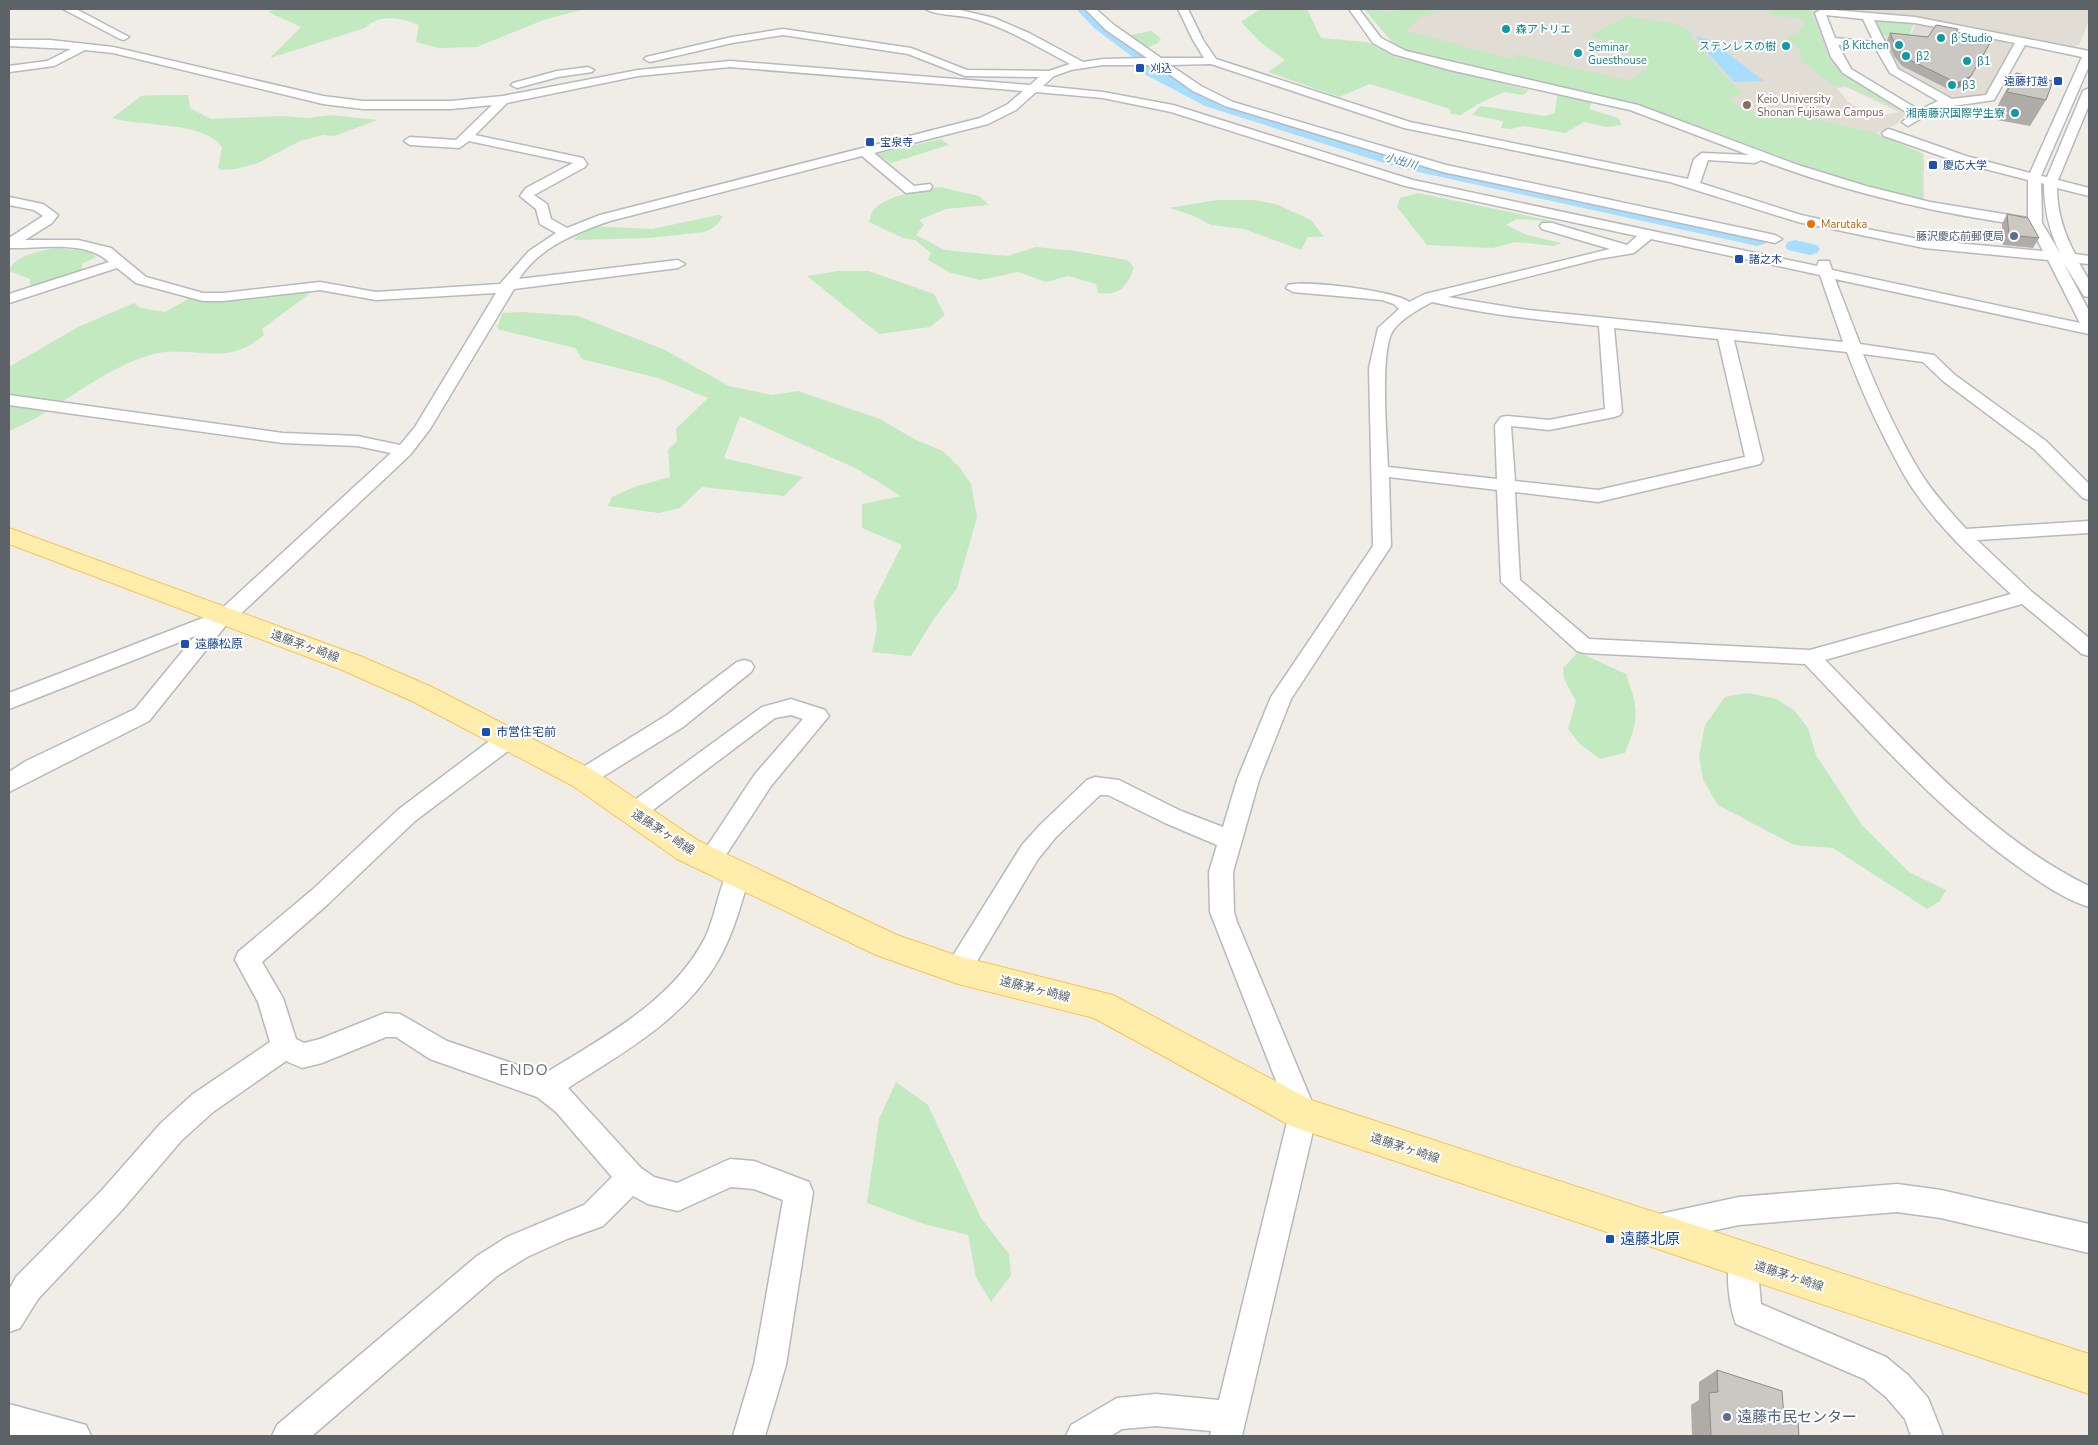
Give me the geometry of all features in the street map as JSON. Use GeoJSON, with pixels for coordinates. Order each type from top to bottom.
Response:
{"type":"FeatureCollection","features":[{"type":"Feature","properties":{"kind":"main road","name":"遠藤茅ヶ崎線"},"geometry":{"type":"LineString","coordinates":[[9,536],[222,618],[351,663],[422,694],[582,778],[688,850],[887,945],[958,970],[1101,1005],[1303,1114],[2089,1374]]}},
{"type":"Feature","properties":{"kind":"street"},"geometry":{"type":"LineString","coordinates":[[68,9],[124,37],[108,42]]}},
{"type":"Feature","properties":{"kind":"street"},"geometry":{"type":"LineString","coordinates":[[931,9],[964,12],[993,20],[1079,64]]}},
{"type":"Feature","properties":{"kind":"street"},"geometry":{"type":"LineString","coordinates":[[1090,9],[1153,62],[1216,99],[1342,139],[1443,168],[1776,239]]}},
{"type":"Feature","properties":{"kind":"street"},"geometry":{"type":"LineString","coordinates":[[1183,9],[1198,40],[1212,61]]}},
{"type":"Feature","properties":{"kind":"street"},"geometry":{"type":"LineString","coordinates":[[1354,9],[1374,39],[1387,48],[1465,70],[1614,101],[1665,116],[1761,156],[1910,202],[1985,217],[2035,223]]}},
{"type":"Feature","properties":{"kind":"street"},"geometry":{"type":"LineString","coordinates":[[1919,115],[1847,71],[1837,57],[1830,41],[1822,12],[1915,20],[2089,54],[2034,178],[2035,223],[2088,323]]}},
{"type":"Feature","properties":{"kind":"street"},"geometry":{"type":"LineString","coordinates":[[993,20],[1004,13]]}},
{"type":"Feature","properties":{"kind":"street"},"geometry":{"type":"LineString","coordinates":[[1867,15],[1889,65],[1894,71],[1950,103]]}},
{"type":"Feature","properties":{"kind":"street"},"geometry":{"type":"LineString","coordinates":[[410,141],[459,144],[502,94],[557,74],[634,63],[699,47],[768,34],[798,33],[911,51],[965,73],[1050,74],[1079,64],[1212,61],[1257,74],[1381,118],[1436,132],[1693,184],[1798,218],[1889,238],[2089,260]]}},
{"type":"Feature","properties":{"kind":"street"},"geometry":{"type":"LineString","coordinates":[[9,38],[108,42],[312,89],[364,99],[435,100],[468,98],[534,89],[654,66],[699,60],[743,59],[786,61],[1103,95],[1173,108],[1410,183],[1647,235],[1825,268],[2088,323]]}},
{"type":"Feature","properties":{"kind":"street"},"geometry":{"type":"LineString","coordinates":[[1830,41],[1880,46]]}},
{"type":"Feature","properties":{"kind":"street"},"geometry":{"type":"LineString","coordinates":[[2022,41],[1993,95],[1983,100],[1950,103],[1932,107],[1888,133],[1962,158],[2089,192]]}},
{"type":"Feature","properties":{"kind":"street"},"geometry":{"type":"LineString","coordinates":[[9,42],[85,46],[113,50],[323,100],[363,105],[406,106],[502,94],[638,73],[730,64],[790,67],[1158,98],[1378,167],[1436,182],[1761,251],[1825,268]]}},
{"type":"Feature","properties":{"kind":"street"},"geometry":{"type":"LineString","coordinates":[[9,70],[50,64],[85,46]]}},
{"type":"Feature","properties":{"kind":"street"},"geometry":{"type":"LineString","coordinates":[[699,47],[699,60]]}},
{"type":"Feature","properties":{"kind":"street"},"geometry":{"type":"LineString","coordinates":[[1847,71],[1894,71]]}},
{"type":"Feature","properties":{"kind":"street"},"geometry":{"type":"LineString","coordinates":[[9,783],[42,763],[142,715],[222,618],[404,451],[422,429],[507,286],[534,253],[565,233],[604,218],[984,121],[1012,107],[1050,74]]}},
{"type":"Feature","properties":{"kind":"street"},"geometry":{"type":"LineString","coordinates":[[2089,91],[2051,182],[2050,209],[2054,227],[2089,293]]}},
{"type":"Feature","properties":{"kind":"street"},"geometry":{"type":"LineString","coordinates":[[1342,139],[1381,118]]}},
{"type":"Feature","properties":{"kind":"street"},"geometry":{"type":"LineString","coordinates":[[465,137],[579,161],[581,164],[531,191],[527,196],[542,207],[545,221],[565,233]]}},
{"type":"Feature","properties":{"kind":"street"},"geometry":{"type":"LineString","coordinates":[[865,152],[911,190],[925,186]]}},
{"type":"Feature","properties":{"kind":"street"},"geometry":{"type":"LineString","coordinates":[[1693,184],[1700,159],[1706,156],[1750,160],[1761,156]]}},
{"type":"Feature","properties":{"kind":"street"},"geometry":{"type":"LineString","coordinates":[[9,201],[38,207],[51,215],[47,220],[9,244]]}},
{"type":"Feature","properties":{"kind":"street"},"geometry":{"type":"LineString","coordinates":[[1985,217],[1985,250]]}},
{"type":"Feature","properties":{"kind":"street"},"geometry":{"type":"LineString","coordinates":[[1761,251],[1798,218]]}},
{"type":"Feature","properties":{"kind":"street"},"geometry":{"type":"LineString","coordinates":[[1547,226],[1630,250]]}},
{"type":"Feature","properties":{"kind":"street"},"geometry":{"type":"LineString","coordinates":[[1082,1436],[1118,1414],[1156,1410],[1228,1427],[1303,1114],[1235,949],[1222,912],[1221,872],[1248,780],[1281,697],[1382,546],[1377,368],[1386,328],[1408,309],[1430,297],[1589,258],[1630,250],[1647,235]]}},
{"type":"Feature","properties":{"kind":"street"},"geometry":{"type":"LineString","coordinates":[[9,244],[78,244],[106,251],[140,280],[203,297],[223,297],[320,286],[376,296],[507,286],[678,264]]}},
{"type":"Feature","properties":{"kind":"street"},"geometry":{"type":"LineString","coordinates":[[9,298],[119,263]]}},
{"type":"Feature","properties":{"kind":"street"},"geometry":{"type":"LineString","coordinates":[[1825,268],[1852,348],[1912,473],[1960,535],[2025,597],[2089,649]]}},
{"type":"Feature","properties":{"kind":"street"},"geometry":{"type":"LineString","coordinates":[[1293,288],[1384,296],[1400,301],[1408,309]]}},
{"type":"Feature","properties":{"kind":"street"},"geometry":{"type":"LineString","coordinates":[[1430,297],[1459,304],[1528,314],[1852,348],[1928,358],[1949,378],[1987,404],[2040,446],[2089,494]]}},
{"type":"Feature","properties":{"kind":"street"},"geometry":{"type":"LineString","coordinates":[[1606,321],[1614,412],[1549,425],[1507,421],[1503,425],[1511,582],[1584,646],[1810,657],[2025,597]]}},
{"type":"Feature","properties":{"kind":"street"},"geometry":{"type":"LineString","coordinates":[[1380,471],[1598,496],[1754,460],[1725,336]]}},
{"type":"Feature","properties":{"kind":"street"},"geometry":{"type":"LineString","coordinates":[[9,400],[283,438],[357,441],[404,451]]}},
{"type":"Feature","properties":{"kind":"street"},"geometry":{"type":"LineString","coordinates":[[1960,535],[2089,527]]}},
{"type":"Feature","properties":{"kind":"street"},"geometry":{"type":"LineString","coordinates":[[9,701],[222,618]]}},
{"type":"Feature","properties":{"kind":"street"},"geometry":{"type":"LineString","coordinates":[[1810,657],[1963,811],[1994,837],[2064,887],[2089,897]]}},
{"type":"Feature","properties":{"kind":"street"},"geometry":{"type":"LineString","coordinates":[[582,778],[675,720],[744,667]]}},
{"type":"Feature","properties":{"kind":"street"},"geometry":{"type":"LineString","coordinates":[[546,1088],[630,1036],[657,1014],[689,980],[710,952],[728,911],[724,866],[763,780],[818,716],[791,707],[769,712],[633,812]]}},
{"type":"Feature","properties":{"kind":"street"},"geometry":{"type":"LineString","coordinates":[[508,739],[407,815],[320,897],[246,960],[270,998],[284,1047],[302,1056],[322,1051],[385,1025],[400,1026],[439,1050],[546,1088],[566,1103],[630,1178],[648,1190],[678,1197],[730,1173],[754,1175],[799,1192],[770,1365],[749,1436]]}},
{"type":"Feature","properties":{"kind":"street"},"geometry":{"type":"LineString","coordinates":[[958,970],[1030,852],[1048,831],[1095,786],[1111,786],[1173,817],[1230,840]]}},
{"type":"Feature","properties":{"kind":"street"},"geometry":{"type":"LineString","coordinates":[[9,1317],[27,1288],[112,1200],[171,1132],[203,1103],[284,1047]]}},
{"type":"Feature","properties":{"kind":"street"},"geometry":{"type":"LineString","coordinates":[[288,1436],[486,1266],[516,1247],[563,1226],[593,1216],[630,1178]]}},
{"type":"Feature","properties":{"kind":"street"},"geometry":{"type":"LineString","coordinates":[[1652,1230],[1739,1212],[1897,1198],[1941,1204],[2089,1239]]}},
{"type":"Feature","properties":{"kind":"street"},"geometry":{"type":"LineString","coordinates":[[1742,1260],[1747,1312],[1875,1368],[1896,1386],[1917,1409],[1927,1436]]}},
{"type":"Feature","properties":{"kind":"street"},"geometry":{"type":"LineString","coordinates":[[9,1420],[75,1436]]}},
{"type":"Feature","properties":{"kind":"shaded area","name":"Keio University Shonan Fujisawa Campus"},"geometry":{"type":"Polygon","coordinates":[[[1369,9],[1816,9],[1830,55],[1837,67],[1907,114],[1895,125],[1877,133],[1924,154],[1924,201],[1669,113],[1413,49],[1369,9]],[[1846,87],[1837,88],[1848,102],[1866,112],[1875,110],[1883,115],[1899,112],[1846,87]]]}},
{"type":"Feature","properties":{"kind":"shaded area"},"geometry":{"type":"Polygon","coordinates":[[[1816,9],[2089,9],[2089,20],[2079,45],[2069,47],[1902,17],[1816,9]]]}},
{"type":"Feature","properties":{"kind":"shaded area","name":"Keio University Shonan Fujisawa Campus"},"geometry":{"type":"Polygon","coordinates":[[[1917,22],[2016,43],[1987,94],[1982,97],[1951,100],[1896,68],[1881,37],[1914,39],[1911,34],[1917,22]]]}},
{"type":"Feature","properties":{"kind":"green space"},"geometry":{"type":"Polygon","coordinates":[[[273,9],[585,9],[546,19],[477,47],[439,48],[416,42],[419,25],[391,18],[377,20],[365,28],[270,58],[301,27],[268,12],[273,9]]]}},
{"type":"Feature","properties":{"kind":"green space"},"geometry":{"type":"Polygon","coordinates":[[[1260,9],[1307,9],[1321,38],[1367,42],[1396,57],[1529,90],[1523,95],[1504,92],[1478,104],[1461,115],[1451,114],[1450,109],[1370,84],[1339,97],[1268,72],[1285,60],[1261,43],[1241,22],[1260,9]]]}},
{"type":"Feature","properties":{"kind":"green space"},"geometry":{"type":"Polygon","coordinates":[[[1364,9],[1378,9],[1384,13],[1409,9],[1432,9],[1435,11],[1428,16],[1420,17],[1406,31],[1513,59],[1517,54],[1630,81],[1650,66],[1607,42],[1589,36],[1627,16],[1673,23],[1690,31],[1695,43],[1743,94],[1729,98],[1737,106],[1753,112],[1805,115],[1822,121],[1869,131],[1922,154],[1922,202],[1826,174],[1669,115],[1606,97],[1514,79],[1405,50],[1392,42],[1364,9]]]}},
{"type":"Feature","properties":{"kind":"green space"},"geometry":{"type":"Polygon","coordinates":[[[1773,9],[1810,9],[1832,64],[1848,78],[1899,109],[1846,86],[1832,85],[1802,61],[1800,50],[1785,36],[1798,35],[1799,29],[1806,26],[1800,18],[1771,16],[1768,13],[1773,9]]]}},
{"type":"Feature","properties":{"kind":"green space"},"geometry":{"type":"Polygon","coordinates":[[[1874,17],[1915,22],[1910,33],[1913,39],[1881,36],[1874,17]]]}},
{"type":"Feature","properties":{"kind":"green space"},"geometry":{"type":"Polygon","coordinates":[[[1152,31],[1161,39],[1158,43],[1147,48],[1130,35],[1152,31]]]}},
{"type":"Feature","properties":{"kind":"green space"},"geometry":{"type":"Polygon","coordinates":[[[188,95],[190,108],[211,119],[282,116],[309,118],[330,115],[378,120],[334,136],[323,135],[300,141],[258,163],[236,169],[221,170],[218,168],[222,147],[213,139],[201,133],[171,126],[112,118],[141,96],[188,95]]]}},
{"type":"Feature","properties":{"kind":"green space"},"geometry":{"type":"Polygon","coordinates":[[[1557,95],[1592,102],[1589,109],[1618,118],[1622,125],[1607,127],[1584,122],[1565,133],[1524,126],[1511,129],[1501,128],[1503,121],[1472,115],[1481,106],[1545,116],[1555,113],[1557,95]]]}},
{"type":"Feature","properties":{"kind":"green space"},"geometry":{"type":"Polygon","coordinates":[[[941,139],[949,145],[891,163],[877,154],[941,139]]]}},
{"type":"Feature","properties":{"kind":"green space"},"geometry":{"type":"Polygon","coordinates":[[[940,187],[979,196],[989,205],[946,209],[919,220],[924,225],[916,235],[945,250],[1007,256],[1036,247],[1076,251],[1127,260],[1134,267],[1129,280],[1122,289],[1106,294],[1098,293],[1096,284],[1068,276],[1046,282],[1018,272],[980,280],[951,273],[928,260],[931,253],[915,240],[903,238],[869,222],[873,211],[885,201],[904,194],[940,187]]]}},
{"type":"Feature","properties":{"kind":"green space"},"geometry":{"type":"Polygon","coordinates":[[[1418,193],[1558,222],[1517,219],[1506,225],[1527,235],[1562,243],[1553,246],[1516,242],[1493,248],[1427,245],[1397,207],[1400,198],[1418,193]]]}},
{"type":"Feature","properties":{"kind":"green space"},"geometry":{"type":"Polygon","coordinates":[[[1217,200],[1254,200],[1276,204],[1311,220],[1324,237],[1308,237],[1301,250],[1244,229],[1211,225],[1192,215],[1169,208],[1217,200]]]}},
{"type":"Feature","properties":{"kind":"green space"},"geometry":{"type":"Polygon","coordinates":[[[718,215],[723,216],[719,222],[713,228],[704,232],[649,238],[574,240],[580,232],[591,226],[652,229],[718,215]]]}},
{"type":"Feature","properties":{"kind":"green space"},"geometry":{"type":"Polygon","coordinates":[[[55,248],[89,251],[96,257],[82,264],[83,272],[30,286],[30,279],[9,271],[16,261],[22,257],[55,248]]]}},
{"type":"Feature","properties":{"kind":"green space"},"geometry":{"type":"Polygon","coordinates":[[[838,271],[869,271],[934,294],[945,315],[930,327],[879,334],[807,276],[838,271]]]}},
{"type":"Feature","properties":{"kind":"green space"},"geometry":{"type":"Polygon","coordinates":[[[313,291],[262,329],[264,335],[236,351],[222,353],[169,352],[154,354],[134,361],[98,379],[27,423],[9,431],[9,367],[78,327],[134,303],[141,308],[165,312],[190,298],[206,301],[313,291]]]}},
{"type":"Feature","properties":{"kind":"green space"},"geometry":{"type":"Polygon","coordinates":[[[522,312],[578,316],[663,349],[729,386],[772,395],[798,391],[880,419],[914,439],[943,451],[960,468],[971,484],[977,517],[957,588],[934,619],[911,656],[872,652],[877,629],[874,601],[902,545],[862,528],[862,504],[901,496],[857,469],[740,416],[724,458],[803,477],[784,496],[702,487],[680,508],[659,513],[608,506],[612,497],[634,487],[670,477],[668,450],[677,441],[676,429],[708,398],[658,378],[582,359],[575,348],[497,329],[502,313],[522,312]]]}},
{"type":"Feature","properties":{"kind":"green space"},"geometry":{"type":"Polygon","coordinates":[[[1578,652],[1626,674],[1636,714],[1633,731],[1625,753],[1600,759],[1580,744],[1568,729],[1576,701],[1564,679],[1563,668],[1578,652]]]}},
{"type":"Feature","properties":{"kind":"green space"},"geometry":{"type":"Polygon","coordinates":[[[1747,693],[1774,698],[1794,710],[1808,728],[1816,755],[1862,825],[1909,872],[1946,890],[1940,901],[1927,909],[1833,848],[1794,845],[1718,805],[1703,780],[1699,756],[1705,725],[1725,697],[1747,693]]]}},
{"type":"Feature","properties":{"kind":"green space"},"geometry":{"type":"Polygon","coordinates":[[[896,1082],[928,1105],[981,1218],[1009,1254],[1011,1275],[991,1302],[976,1277],[968,1235],[924,1224],[867,1203],[879,1119],[896,1082]]]}},
{"type":"Feature","properties":{"kind":"water"},"geometry":{"type":"Polygon","coordinates":[[[1696,36],[1710,40],[1764,81],[1734,82],[1699,43],[1696,36]]]}},
{"type":"Feature","properties":{"kind":"building"},"geometry":{"type":"Polygon","coordinates":[[[1936,25],[1958,29],[1954,36],[1990,43],[1971,76],[1957,83],[1906,58],[1897,48],[1890,33],[1928,37],[1936,25]]]}},
{"type":"Feature","properties":{"kind":"building"},"geometry":{"type":"Polygon","coordinates":[[[2016,73],[2053,81],[2046,100],[2007,92],[2016,73]]]}},
{"type":"Feature","properties":{"kind":"building"},"geometry":{"type":"Polygon","coordinates":[[[2007,214],[2028,218],[2039,238],[2009,235],[2007,214]]]}},
{"type":"Feature","properties":{"kind":"building"},"geometry":{"type":"Polygon","coordinates":[[[1717,1370],[1782,1391],[1784,1417],[1798,1422],[1799,1436],[1711,1436],[1709,1393],[1718,1392],[1717,1370]]]}},
{"type":"Feature","properties":{"kind":"waterway","name":"小出川"},"geometry":{"type":"LineString","coordinates":[[1083,9],[1100,25],[1155,66],[1152,71],[1211,102],[1407,164],[1757,240]]}},
{"type":"Feature","properties":{"kind":"waterway","name":"小出川"},"geometry":{"type":"LineString","coordinates":[[1795,246],[1810,249]]}},
{"type":"Feature","properties":{"kind":"place","name":"森アトリエ"},"geometry":{"type":"Point","coordinates":[1506,29]}},
{"type":"Feature","properties":{"kind":"place","name":"β Studio"},"geometry":{"type":"Point","coordinates":[1941,38]}},
{"type":"Feature","properties":{"kind":"place","name":"β Kitchen"},"geometry":{"type":"Point","coordinates":[1899,45]}},
{"type":"Feature","properties":{"kind":"place","name":"ステンレスの樹"},"geometry":{"type":"Point","coordinates":[1786,46]}},
{"type":"Feature","properties":{"kind":"place","name":"Seminar Guesthouse"},"geometry":{"type":"Point","coordinates":[1578,53]}},
{"type":"Feature","properties":{"kind":"place","name":"β2"},"geometry":{"type":"Point","coordinates":[1906,56]}},
{"type":"Feature","properties":{"kind":"place","name":"β1"},"geometry":{"type":"Point","coordinates":[1967,61]}},
{"type":"Feature","properties":{"kind":"place","name":"刈込"},"geometry":{"type":"Point","coordinates":[1140,68]}},
{"type":"Feature","properties":{"kind":"place","name":"遠藤打越"},"geometry":{"type":"Point","coordinates":[2058,81]}},
{"type":"Feature","properties":{"kind":"place","name":"β3"},"geometry":{"type":"Point","coordinates":[1952,85]}},
{"type":"Feature","properties":{"kind":"place","name":"Keio University Shonan Fujisawa Campus"},"geometry":{"type":"Point","coordinates":[1747,105]}},
{"type":"Feature","properties":{"kind":"place","name":"湘南藤沢国際学生寮"},"geometry":{"type":"Point","coordinates":[2015,113]}},
{"type":"Feature","properties":{"kind":"place","name":"宝泉寺"},"geometry":{"type":"Point","coordinates":[870,142]}},
{"type":"Feature","properties":{"kind":"place","name":"慶応大学"},"geometry":{"type":"Point","coordinates":[1933,165]}},
{"type":"Feature","properties":{"kind":"place","name":"Marutaka"},"geometry":{"type":"Point","coordinates":[1811,224]}},
{"type":"Feature","properties":{"kind":"place","name":"藤沢慶応前郵便局"},"geometry":{"type":"Point","coordinates":[2014,236]}},
{"type":"Feature","properties":{"kind":"place","name":"諸之木"},"geometry":{"type":"Point","coordinates":[1739,259]}},
{"type":"Feature","properties":{"kind":"place","name":"遠藤松原"},"geometry":{"type":"Point","coordinates":[185,644]}},
{"type":"Feature","properties":{"kind":"place","name":"市営住宅前"},"geometry":{"type":"Point","coordinates":[486,732]}},
{"type":"Feature","properties":{"kind":"place","name":"遠藤北原"},"geometry":{"type":"Point","coordinates":[1610,1239]}},
{"type":"Feature","properties":{"kind":"place","name":"遠藤市民センター"},"geometry":{"type":"Point","coordinates":[1727,1417]}},
{"type":"Feature","properties":{"kind":"district","name":"ENDO"},"geometry":{"type":"Point","coordinates":[524,1069]}}]}
